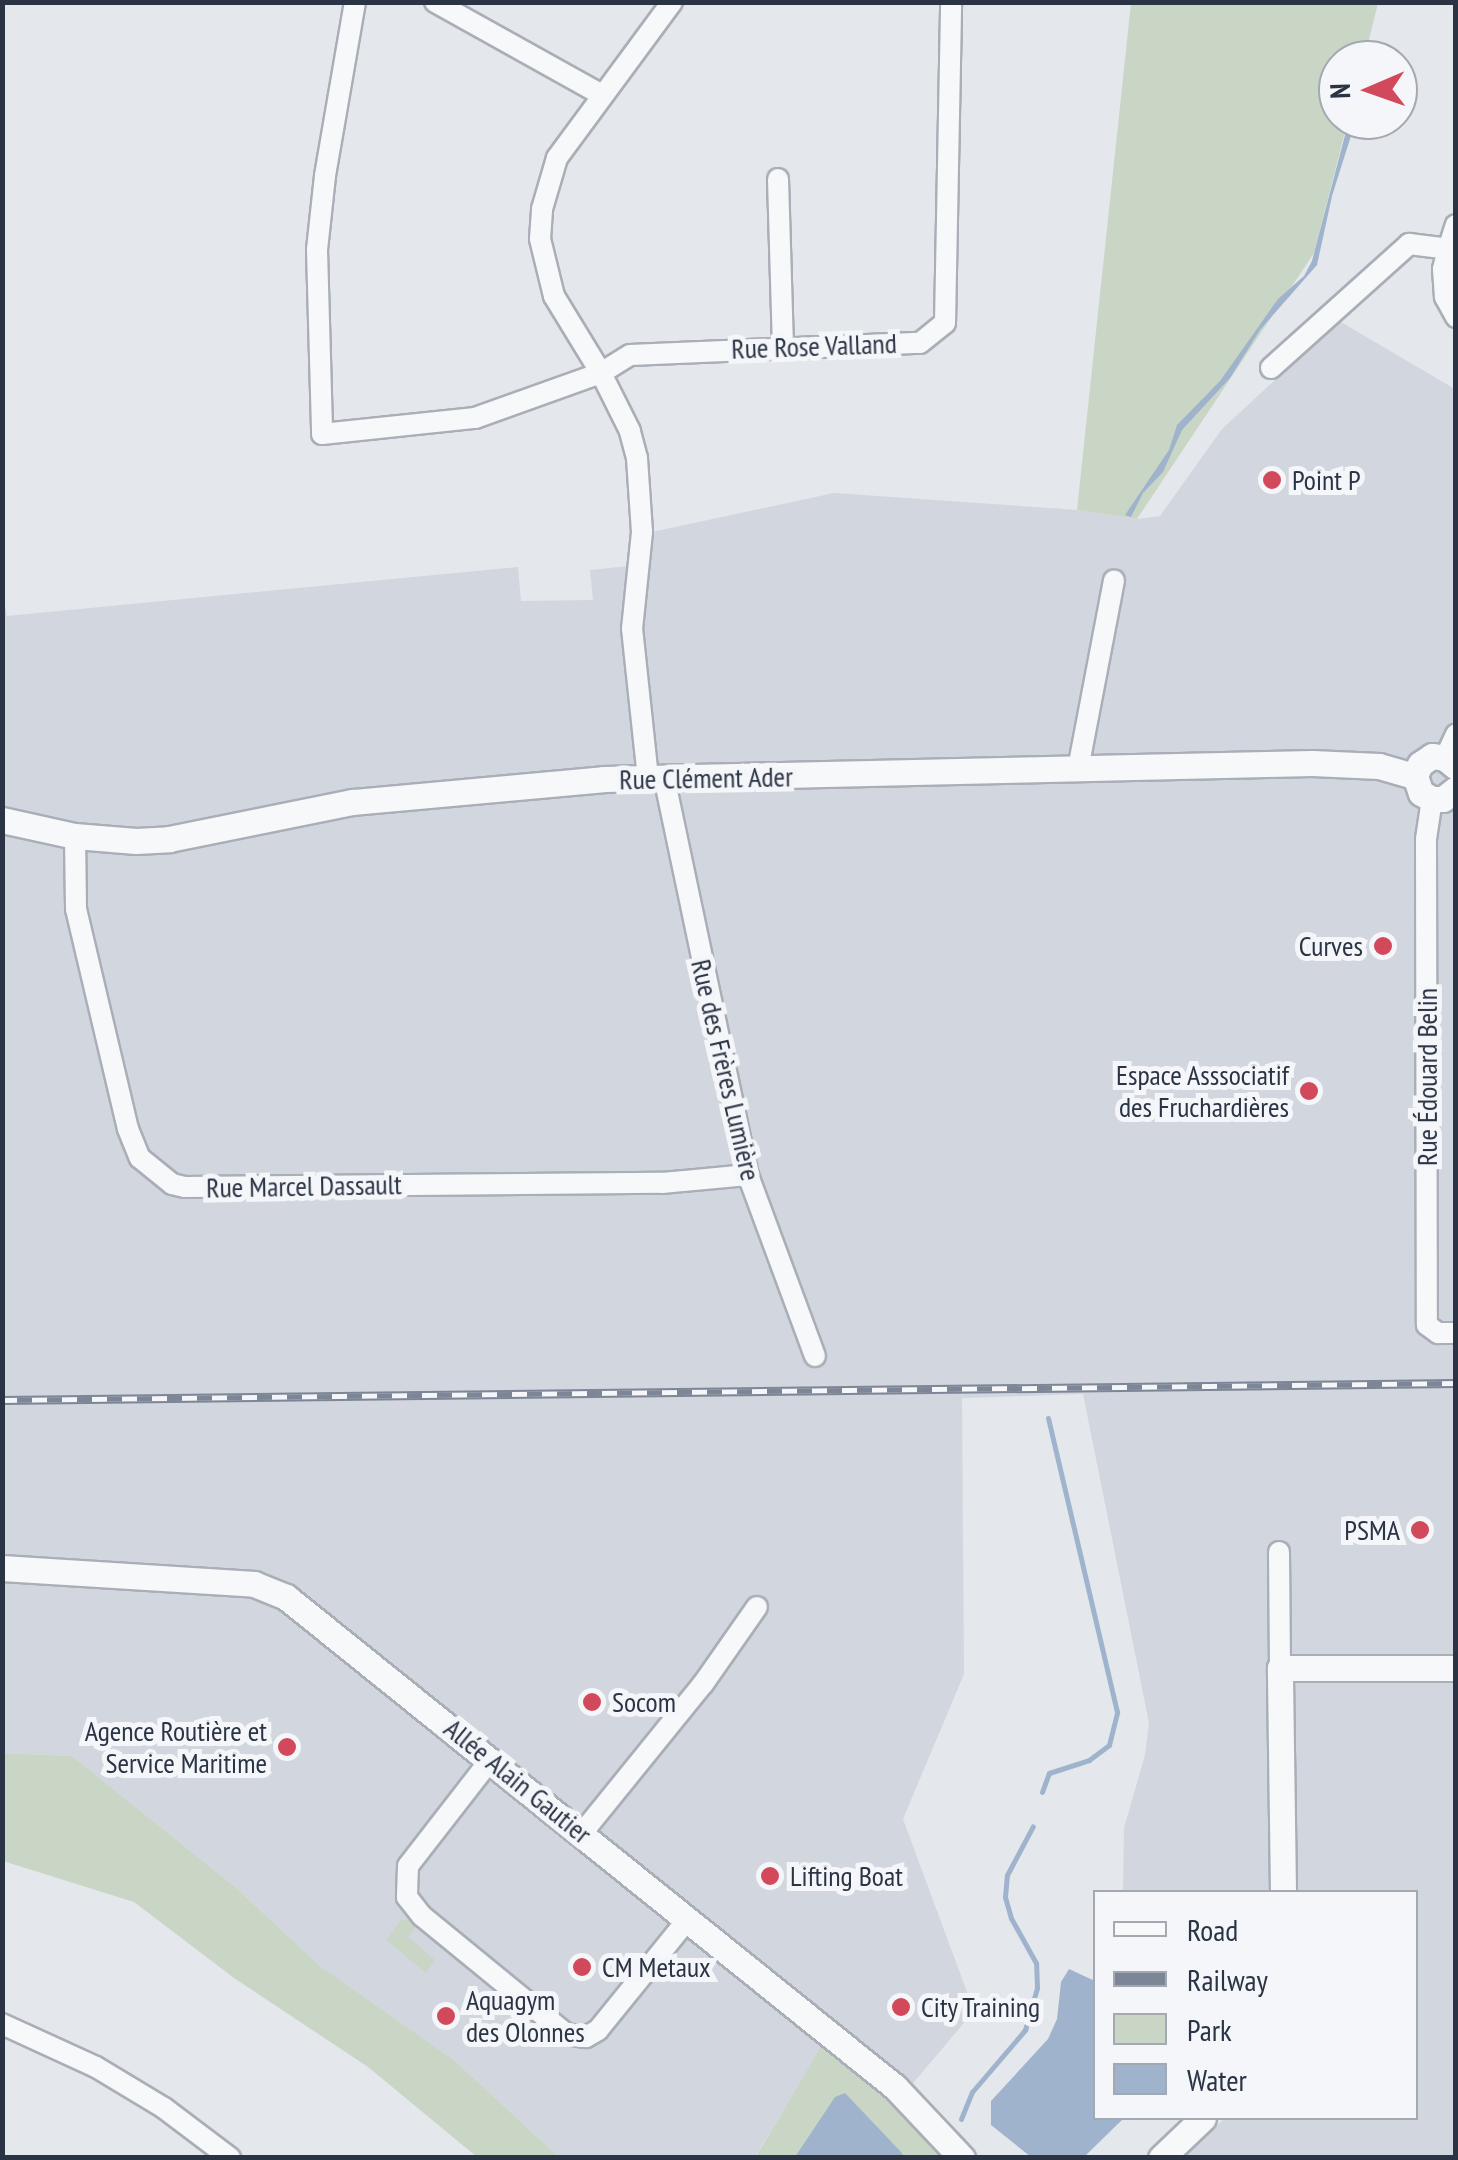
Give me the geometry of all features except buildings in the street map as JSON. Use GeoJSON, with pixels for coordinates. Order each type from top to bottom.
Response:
{"type":"FeatureCollection","features":[{"type":"Feature","properties":{"kind":"street","name":"Rue Rose Valland"},"geometry":{"type":"LineString","coordinates":[[355,2],[316,250],[322,434],[475,418],[601,373],[630,354],[920,343],[945,323],[951,2]]}},
{"type":"Feature","properties":{"kind":"street"},"geometry":{"type":"LineString","coordinates":[[434,2],[602,95]]}},
{"type":"Feature","properties":{"kind":"street","name":"Rue des Frères Lumière"},"geometry":{"type":"LineString","coordinates":[[672,2],[557,158],[542,209],[540,239],[554,296],[601,373],[630,431],[640,474],[642,532],[632,629],[656,778],[748,1175],[815,1356]]}},
{"type":"Feature","properties":{"kind":"street"},"geometry":{"type":"LineString","coordinates":[[778,179],[783,346]]}},
{"type":"Feature","properties":{"kind":"street"},"geometry":{"type":"LineString","coordinates":[[1456,226],[1443,270],[1445,296],[1456,317]]}},
{"type":"Feature","properties":{"kind":"street"},"geometry":{"type":"LineString","coordinates":[[1271,368],[1408,244],[1448,249]]}},
{"type":"Feature","properties":{"kind":"street"},"geometry":{"type":"LineString","coordinates":[[1078,769],[1114,580]]}},
{"type":"Feature","properties":{"kind":"street"},"geometry":{"type":"LineString","coordinates":[[1444,794],[1418,788],[1415,776],[1425,759],[1450,762],[1456,734]]}},
{"type":"Feature","properties":{"kind":"street","name":"Rue Clément Ader"},"geometry":{"type":"LineString","coordinates":[[2,820],[75,836],[169,840],[353,802],[656,778],[1326,763],[1379,766],[1415,776]]}},
{"type":"Feature","properties":{"kind":"street","name":"Rue Édouard Belin"},"geometry":{"type":"LineString","coordinates":[[1444,794],[1426,839],[1427,1326],[1438,1333],[1456,1334]]}},
{"type":"Feature","properties":{"kind":"street","name":"Rue Marcel Dassault"},"geometry":{"type":"LineString","coordinates":[[75,836],[76,909],[128,1129],[140,1158],[172,1184],[185,1187],[662,1183],[748,1175]]}},
{"type":"Feature","properties":{"kind":"street"},"geometry":{"type":"LineString","coordinates":[[1279,1552],[1283,1890]]}},
{"type":"Feature","properties":{"kind":"street","name":"Allée Alain Gautier"},"geometry":{"type":"LineString","coordinates":[[2,1568],[254,1584],[300,1606],[895,2087],[962,2158]]}},
{"type":"Feature","properties":{"kind":"street"},"geometry":{"type":"LineString","coordinates":[[583,1832],[702,1684],[757,1607]]}},
{"type":"Feature","properties":{"kind":"street"},"geometry":{"type":"LineString","coordinates":[[1280,1668],[1456,1668]]}},
{"type":"Feature","properties":{"kind":"street"},"geometry":{"type":"LineString","coordinates":[[491,1760],[408,1866],[407,1897],[422,1916],[566,2034],[586,2037],[598,2030],[687,1920]]}},
{"type":"Feature","properties":{"kind":"street"},"geometry":{"type":"LineString","coordinates":[[2,2024],[96,2067],[164,2108],[230,2158]]}},
{"type":"Feature","properties":{"kind":"street"},"geometry":{"type":"LineString","coordinates":[[1161,2158],[1201,2120]]}},
{"type":"Feature","properties":{"kind":"shaded area"},"geometry":{"type":"Polygon","coordinates":[[[1339,321],[1455,389],[1455,2157],[1183,2157],[1223,2120],[1418,2120],[1418,1890],[1123,1890],[1124,1828],[1145,1755],[1149,1723],[1083,1394],[962,1398],[964,1674],[903,1819],[974,2011],[898,2101],[823,2044],[755,2157],[559,2157],[454,2060],[320,1966],[234,1886],[72,1756],[3,1753],[2,588],[7,616],[518,567],[521,601],[593,600],[590,570],[649,564],[652,532],[834,493],[1077,510],[1137,519],[1160,516],[1222,429],[1339,321]]]}},
{"type":"Feature","properties":{"kind":"green space"},"geometry":{"type":"Polygon","coordinates":[[[1131,3],[1378,3],[1369,40],[1318,40],[1318,140],[1343,140],[1314,253],[1137,519],[1077,510],[1131,3]]]}},
{"type":"Feature","properties":{"kind":"green space"},"geometry":{"type":"Polygon","coordinates":[[[3,1753],[72,1756],[234,1886],[320,1966],[454,2060],[559,2157],[477,2157],[368,2067],[234,1978],[134,1902],[3,1861],[3,1753]]]}},
{"type":"Feature","properties":{"kind":"green space"},"geometry":{"type":"Polygon","coordinates":[[[408,1919],[416,1926],[408,1937],[435,1960],[426,1973],[386,1940],[400,1921],[408,1919]]]}},
{"type":"Feature","properties":{"kind":"green space"},"geometry":{"type":"Polygon","coordinates":[[[823,2043],[896,2109],[941,2157],[755,2158],[823,2043]]]}},
{"type":"Feature","properties":{"kind":"water"},"geometry":{"type":"Polygon","coordinates":[[[1344,140],[1350,140],[1317,265],[1260,330],[1230,378],[1182,430],[1163,472],[1143,493],[1131,517],[1125,515],[1169,450],[1177,425],[1220,381],[1278,299],[1304,276],[1312,261],[1344,140]]]}},
{"type":"Feature","properties":{"kind":"water"},"geometry":{"type":"Polygon","coordinates":[[[1069,1969],[1093,1980],[1093,2120],[1122,2120],[1084,2157],[1031,2157],[991,2125],[991,2101],[1048,2039],[1057,2019],[1061,1982],[1069,1969]]]}},
{"type":"Feature","properties":{"kind":"water"},"geometry":{"type":"Polygon","coordinates":[[[845,2093],[904,2157],[795,2157],[835,2097],[845,2093]]]}},
{"type":"Feature","properties":{"kind":"waterway"},"geometry":{"type":"LineString","coordinates":[[1042,1792],[1049,1773],[1089,1760],[1109,1745],[1117,1712],[1048,1418]]}},
{"type":"Feature","properties":{"kind":"waterway"},"geometry":{"type":"LineString","coordinates":[[961,2119],[972,2092],[1025,2030],[1037,1988],[1036,1963],[1011,1918],[1005,1897],[1007,1875],[1033,1826]]}},
{"type":"Feature","properties":{"kind":"railway"},"geometry":{"type":"LineString","coordinates":[[2,1400],[1456,1383]]}},
{"type":"Feature","properties":{"kind":"place","name":"Point P"},"geometry":{"type":"Point","coordinates":[1272,480]}},
{"type":"Feature","properties":{"kind":"place","name":"Curves"},"geometry":{"type":"Point","coordinates":[1383,946]}},
{"type":"Feature","properties":{"kind":"place","name":"Espace Asssociatif des Fruchardières"},"geometry":{"type":"Point","coordinates":[1309,1091]}},
{"type":"Feature","properties":{"kind":"place","name":"PSMA"},"geometry":{"type":"Point","coordinates":[1420,1530]}},
{"type":"Feature","properties":{"kind":"place","name":"Socom"},"geometry":{"type":"Point","coordinates":[592,1702]}},
{"type":"Feature","properties":{"kind":"place","name":"Agence Routière et Service Maritime"},"geometry":{"type":"Point","coordinates":[287,1747]}},
{"type":"Feature","properties":{"kind":"place","name":"Lifting Boat"},"geometry":{"type":"Point","coordinates":[770,1876]}},
{"type":"Feature","properties":{"kind":"place","name":"CM Metaux"},"geometry":{"type":"Point","coordinates":[582,1967]}},
{"type":"Feature","properties":{"kind":"place","name":"City Training"},"geometry":{"type":"Point","coordinates":[901,2007]}},
{"type":"Feature","properties":{"kind":"place","name":"Aquagym des Olonnes"},"geometry":{"type":"Point","coordinates":[446,2016]}}]}
